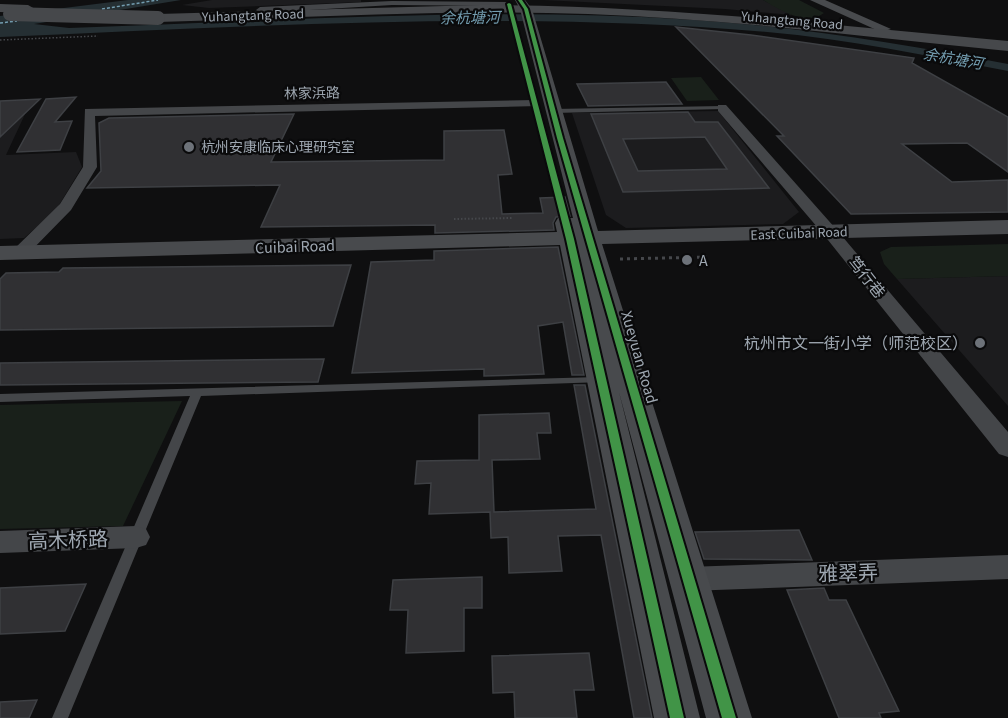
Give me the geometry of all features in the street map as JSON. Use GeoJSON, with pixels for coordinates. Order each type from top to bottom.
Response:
{"type":"FeatureCollection","features":[{"type":"Feature","properties":{"kind":"main road"},"geometry":{"type":"LineString","coordinates":[[815,0],[885,29]]}},
{"type":"Feature","properties":{"kind":"main road"},"geometry":{"type":"LineString","coordinates":[[831,7],[845,19],[838,24]]}},
{"type":"Feature","properties":{"kind":"main road","name":"Yuhangtang Road"},"geometry":{"type":"LineString","coordinates":[[3,12],[28,9],[173,12],[686,10],[838,24],[1008,44]]}},
{"type":"Feature","properties":{"kind":"main road","name":"Yuhangtang Road"},"geometry":{"type":"LineString","coordinates":[[3,12],[158,18],[518,10],[684,16],[1008,44]]}},
{"type":"Feature","properties":{"kind":"main road","name":"Xueyuan Road"},"geometry":{"type":"LineString","coordinates":[[518,10],[580,239],[688,579],[729,718]]}},
{"type":"Feature","properties":{"kind":"main road","name":"East Cuibai Road"},"geometry":{"type":"LineString","coordinates":[[580,239],[1008,227]]}},
{"type":"Feature","properties":{"kind":"main road","name":"Xueyuan Road"},"geometry":{"type":"LineString","coordinates":[[580,239],[603,380],[677,718]]}},
{"type":"Feature","properties":{"kind":"main road","name":"Cuibai Road"},"geometry":{"type":"LineString","coordinates":[[6,254],[580,239]]}},
{"type":"Feature","properties":{"kind":"street","name":"林家浜路"},"geometry":{"type":"LineString","coordinates":[[6,254],[66,207],[90,167],[89,112],[544,107]]}},
{"type":"Feature","properties":{"kind":"street","name":"笃行巷"},"geometry":{"type":"LineString","coordinates":[[722,108],[830,232],[1008,448]]}},
{"type":"Feature","properties":{"kind":"street","name":"高木桥路"},"geometry":{"type":"LineString","coordinates":[[0,542],[136,537]]}},
{"type":"Feature","properties":{"kind":"street","name":"雅翠弄"},"geometry":{"type":"LineString","coordinates":[[688,579],[1008,567]]}},
{"type":"Feature","properties":{"kind":"lane"},"geometry":{"type":"LineString","coordinates":[[544,107],[722,108]]}},
{"type":"Feature","properties":{"kind":"lane"},"geometry":{"type":"LineString","coordinates":[[0,398],[196,394],[603,380]]}},
{"type":"Feature","properties":{"kind":"lane"},"geometry":{"type":"LineString","coordinates":[[60,718],[196,394]]}},
{"type":"Feature","properties":{"kind":"path"},"geometry":{"type":"LineString","coordinates":[[454,219],[513,218]]}},
{"type":"Feature","properties":{"kind":"path"},"geometry":{"type":"LineString","coordinates":[[620,259],[706,257]]}},
{"type":"Feature","properties":{"kind":"shaded area"},"geometry":{"type":"Polygon","coordinates":[[[212,0],[361,0],[361,2],[209,8],[182,5],[212,0]]]}},
{"type":"Feature","properties":{"kind":"shaded area"},"geometry":{"type":"Polygon","coordinates":[[[543,0],[763,0],[792,15],[725,9],[543,0]]]}},
{"type":"Feature","properties":{"kind":"shaded area"},"geometry":{"type":"Polygon","coordinates":[[[763,0],[799,0],[824,13],[817,17],[801,17],[785,12],[763,0]]]}},
{"type":"Feature","properties":{"kind":"shaded area"},"geometry":{"type":"Polygon","coordinates":[[[701,77],[719,100],[687,101],[671,78],[701,77]]]}},
{"type":"Feature","properties":{"kind":"shaded area"},"geometry":{"type":"Polygon","coordinates":[[[718,111],[799,212],[783,224],[626,228],[606,215],[572,113],[718,111]]]}},
{"type":"Feature","properties":{"kind":"shaded area"},"geometry":{"type":"Polygon","coordinates":[[[26,112],[6,155],[76,152],[82,167],[56,210],[24,238],[0,239],[0,114],[26,112]]]}},
{"type":"Feature","properties":{"kind":"shaded area"},"geometry":{"type":"Polygon","coordinates":[[[1008,244],[1008,276],[897,279],[884,264],[880,252],[891,247],[1008,244]]]}},
{"type":"Feature","properties":{"kind":"shaded area","name":"杭州市文一街小学（师范校区）"},"geometry":{"type":"Polygon","coordinates":[[[1008,276],[1008,406],[897,279],[1008,276]]]}},
{"type":"Feature","properties":{"kind":"shaded area"},"geometry":{"type":"Polygon","coordinates":[[[182,401],[123,526],[0,529],[0,405],[182,401]]]}},
{"type":"Feature","properties":{"kind":"water","name":"余杭塘河"},"geometry":{"type":"Polygon","coordinates":[[[128,0],[181,0],[34,24],[69,28],[382,16],[538,14],[616,16],[734,23],[852,37],[1008,64],[1008,71],[828,39],[671,25],[575,22],[384,22],[0,37],[0,16],[128,0]]]}},
{"type":"Feature","properties":{"kind":"building"},"geometry":{"type":"Polygon","coordinates":[[[676,27],[914,58],[912,63],[1008,117],[1008,172],[967,143],[902,144],[952,182],[1008,180],[1008,212],[851,214],[777,136],[784,136],[676,27]]]}},
{"type":"Feature","properties":{"kind":"building"},"geometry":{"type":"Polygon","coordinates":[[[666,82],[682,104],[588,106],[577,84],[666,82]]]}},
{"type":"Feature","properties":{"kind":"building"},"geometry":{"type":"Polygon","coordinates":[[[76,97],[55,122],[72,121],[60,150],[17,152],[46,99],[76,97]]]}},
{"type":"Feature","properties":{"kind":"building"},"geometry":{"type":"Polygon","coordinates":[[[40,99],[0,137],[0,101],[40,99]]]}},
{"type":"Feature","properties":{"kind":"building"},"geometry":{"type":"Polygon","coordinates":[[[688,112],[695,122],[718,122],[769,188],[623,192],[591,114],[688,112]],[[705,137],[623,139],[638,171],[727,169],[705,137]]]}},
{"type":"Feature","properties":{"kind":"building"},"geometry":{"type":"Polygon","coordinates":[[[294,114],[271,162],[444,160],[444,131],[504,130],[512,174],[498,175],[502,214],[543,213],[540,198],[565,197],[570,216],[556,217],[553,223],[554,230],[435,233],[435,225],[261,227],[280,185],[87,188],[101,171],[99,123],[109,118],[294,114]]]}},
{"type":"Feature","properties":{"kind":"building"},"geometry":{"type":"Polygon","coordinates":[[[558,247],[584,375],[572,375],[563,322],[538,326],[544,374],[484,376],[484,369],[352,373],[371,262],[434,260],[434,251],[558,247]]]}},
{"type":"Feature","properties":{"kind":"building"},"geometry":{"type":"Polygon","coordinates":[[[351,265],[333,326],[0,330],[0,279],[6,273],[59,272],[63,268],[351,265]]]}},
{"type":"Feature","properties":{"kind":"building"},"geometry":{"type":"Polygon","coordinates":[[[324,359],[318,382],[0,385],[0,363],[324,359]]]}},
{"type":"Feature","properties":{"kind":"building"},"geometry":{"type":"Polygon","coordinates":[[[574,385],[585,385],[652,718],[634,718],[601,535],[558,536],[562,571],[509,573],[508,537],[491,538],[490,512],[429,514],[431,483],[415,484],[417,461],[479,460],[479,415],[549,413],[551,433],[537,433],[540,459],[492,460],[494,512],[596,509],[574,385]]]}},
{"type":"Feature","properties":{"kind":"building"},"geometry":{"type":"Polygon","coordinates":[[[799,530],[812,560],[704,559],[695,532],[799,530]]]}},
{"type":"Feature","properties":{"kind":"building"},"geometry":{"type":"Polygon","coordinates":[[[482,577],[482,608],[464,608],[464,651],[406,653],[408,610],[390,610],[393,580],[482,577]]]}},
{"type":"Feature","properties":{"kind":"building"},"geometry":{"type":"Polygon","coordinates":[[[86,584],[65,631],[0,634],[0,588],[86,584]]]}},
{"type":"Feature","properties":{"kind":"building"},"geometry":{"type":"Polygon","coordinates":[[[824,588],[829,600],[846,600],[899,711],[879,713],[881,718],[839,718],[787,590],[824,588]]]}},
{"type":"Feature","properties":{"kind":"building"},"geometry":{"type":"Polygon","coordinates":[[[589,653],[594,690],[574,690],[577,718],[515,718],[514,692],[493,693],[492,656],[589,653]]]}},
{"type":"Feature","properties":{"kind":"building"},"geometry":{"type":"Polygon","coordinates":[[[37,700],[29,718],[0,718],[0,702],[37,700]]]}},
{"type":"Feature","properties":{"kind":"ferry route"},"geometry":{"type":"LineString","coordinates":[[102,9],[158,0]]}},
{"type":"Feature","properties":{"kind":"ferry route"},"geometry":{"type":"LineString","coordinates":[[0,23],[17,21]]}},
{"type":"Feature","properties":{"kind":"cycle path"},"geometry":{"type":"LineString","coordinates":[[520,0],[526,9],[560,138],[729,718]]}},
{"type":"Feature","properties":{"kind":"cycle path"},"geometry":{"type":"LineString","coordinates":[[509,4],[570,239],[677,718]]}},
{"type":"Feature","properties":{"kind":"place","name":"杭州安康临床心理研究室"},"geometry":{"type":"Point","coordinates":[189,147]}},
{"type":"Feature","properties":{"kind":"place","name":"A"},"geometry":{"type":"Point","coordinates":[687,260]}},
{"type":"Feature","properties":{"kind":"place","name":"杭州市文一街小学（师范校区）"},"geometry":{"type":"Point","coordinates":[980,343]}}]}
